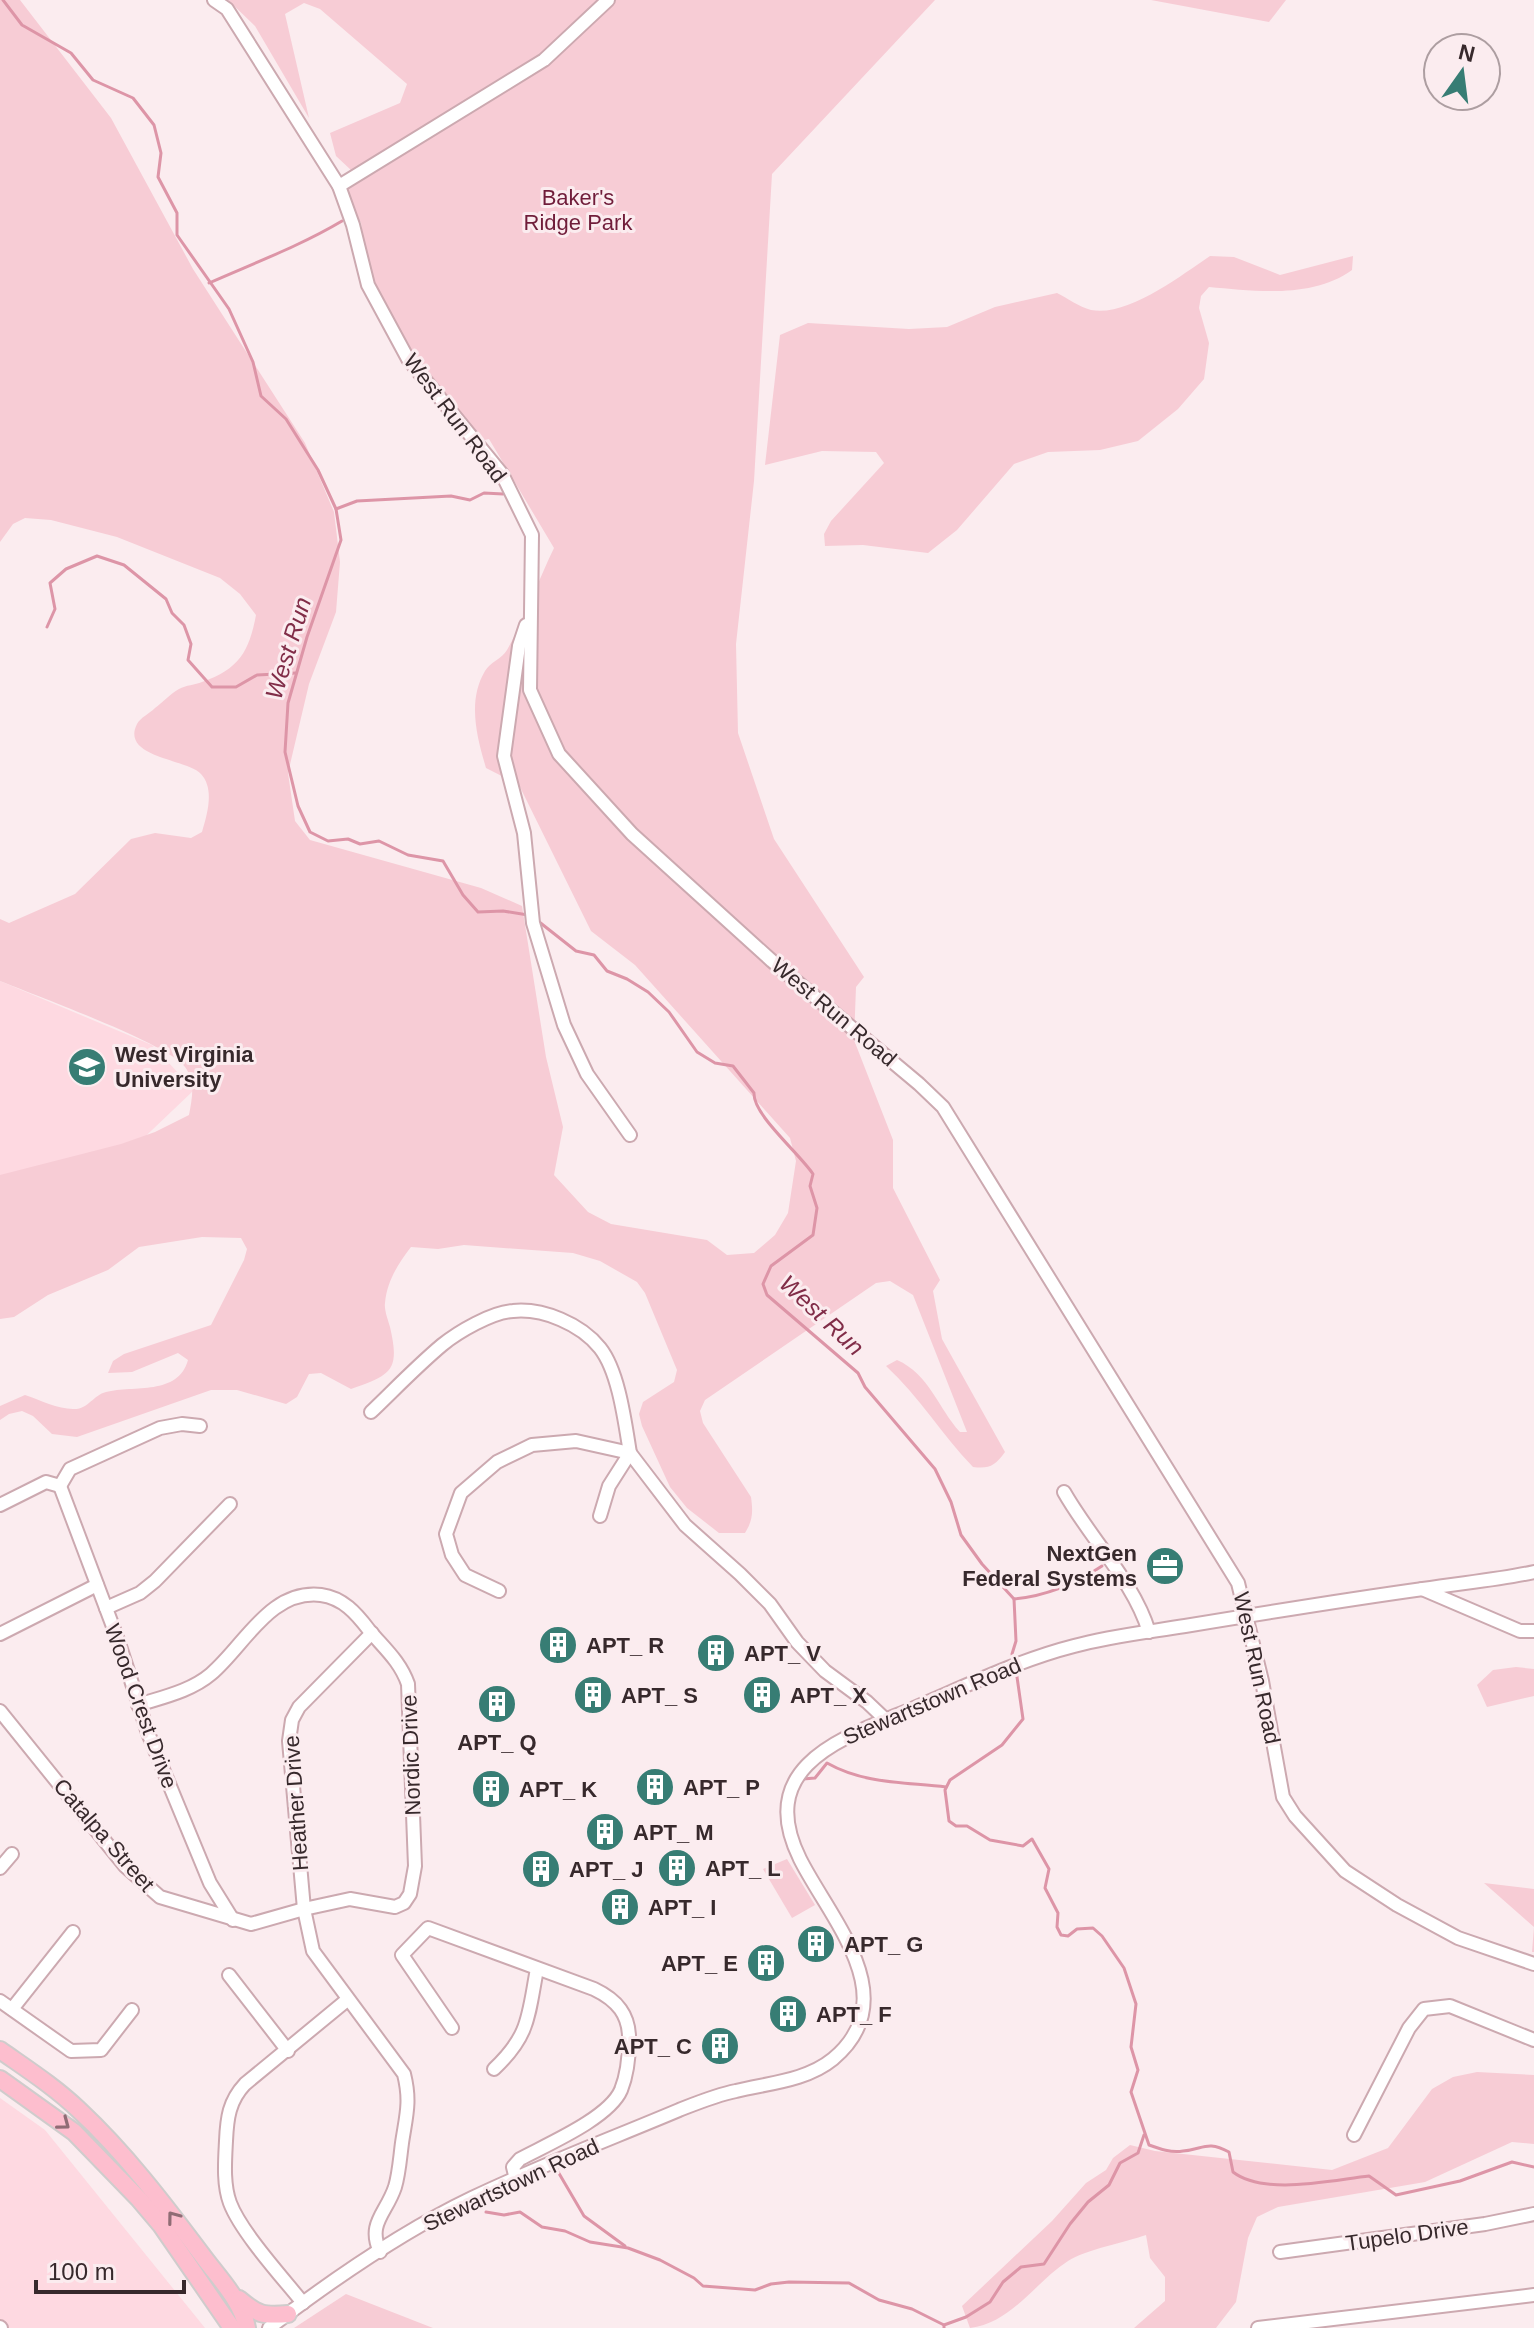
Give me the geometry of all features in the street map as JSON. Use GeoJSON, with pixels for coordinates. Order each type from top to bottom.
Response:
{"type":"FeatureCollection","features":[{"type":"Feature","properties":{"kind":"main road"},"geometry":{"type":"LineString","coordinates":[[0,2050],[63,2096],[91,2121],[152,2189],[220,2294],[232,2328]]}},
{"type":"Feature","properties":{"kind":"main road"},"geometry":{"type":"LineString","coordinates":[[0,2079],[74,2132],[104,2162],[220,2294],[245,2316],[247,2328]]}},
{"type":"Feature","properties":{"kind":"main road"},"geometry":{"type":"LineString","coordinates":[[220,2294],[254,2312],[268,2316],[288,2314]]}},
{"type":"Feature","properties":{"kind":"main road"},"geometry":{"type":"LineString","coordinates":[[220,2294],[223,2328]]}},
{"type":"Feature","properties":{"kind":"street","name":"West Run Road"},"geometry":{"type":"LineString","coordinates":[[214,0],[227,9],[339,186],[353,225],[368,285],[408,359],[502,474],[532,535],[530,690],[559,754],[632,834],[772,961],[943,1107],[1238,1583],[1248,1616],[1283,1797],[1295,1816],[1345,1871],[1397,1905],[1458,1938],[1534,1964]]}},
{"type":"Feature","properties":{"kind":"street"},"geometry":{"type":"LineString","coordinates":[[339,186],[544,60],[608,0]]}},
{"type":"Feature","properties":{"kind":"street"},"geometry":{"type":"LineString","coordinates":[[529,615],[519,646],[504,756],[524,833],[533,923],[564,1025],[587,1074],[630,1135]]}},
{"type":"Feature","properties":{"kind":"street"},"geometry":{"type":"LineString","coordinates":[[371,1412],[443,1344],[480,1321],[512,1311],[549,1315],[577,1327],[601,1349],[619,1393],[630,1453],[685,1525],[770,1604],[797,1642],[825,1671],[886,1720]]}},
{"type":"Feature","properties":{"kind":"street"},"geometry":{"type":"LineString","coordinates":[[0,1505],[46,1482],[60,1486],[70,1469],[160,1428],[182,1424],[200,1426]]}},
{"type":"Feature","properties":{"kind":"street"},"geometry":{"type":"LineString","coordinates":[[499,1591],[465,1575],[452,1555],[446,1534],[461,1493],[497,1462],[532,1445],[576,1441],[630,1453]]}},
{"type":"Feature","properties":{"kind":"street"},"geometry":{"type":"LineString","coordinates":[[600,1516],[609,1486],[630,1453]]}},
{"type":"Feature","properties":{"kind":"street","name":"Wood Crest Drive"},"geometry":{"type":"LineString","coordinates":[[60,1486],[106,1608],[138,1705],[210,1883],[233,1920]]}},
{"type":"Feature","properties":{"kind":"street"},"geometry":{"type":"LineString","coordinates":[[1064,1492],[1145,1618],[1149,1632]]}},
{"type":"Feature","properties":{"kind":"street"},"geometry":{"type":"LineString","coordinates":[[106,1608],[140,1593],[155,1581],[230,1504]]}},
{"type":"Feature","properties":{"kind":"street","name":"Stewartstown Road"},"geometry":{"type":"LineString","coordinates":[[269,2328],[380,2252],[471,2199],[711,2098],[807,2073],[840,2053],[857,2026],[864,1986],[855,1956],[793,1842],[787,1819],[793,1785],[802,1769],[837,1741],[1031,1658],[1074,1646],[1534,1572]]}},
{"type":"Feature","properties":{"kind":"street"},"geometry":{"type":"LineString","coordinates":[[0,1634],[97,1585]]}},
{"type":"Feature","properties":{"kind":"street"},"geometry":{"type":"LineString","coordinates":[[1422,1589],[1520,1631],[1534,1631]]}},
{"type":"Feature","properties":{"kind":"street","name":"Nordic Drive"},"geometry":{"type":"LineString","coordinates":[[138,1705],[182,1690],[210,1675],[269,1613],[293,1596],[311,1594],[329,1596],[358,1615],[397,1660],[408,1684],[414,1882],[404,1903],[395,1907],[350,1899],[251,1924],[233,1920]]}},
{"type":"Feature","properties":{"kind":"street","name":"Heather Drive"},"geometry":{"type":"LineString","coordinates":[[372,1633],[299,1707],[292,1720],[289,1741],[304,1909],[313,1951],[404,2074],[409,2094],[395,2186],[373,2237],[380,2252]]}},
{"type":"Feature","properties":{"kind":"street","name":"Catalpa Street"},"geometry":{"type":"LineString","coordinates":[[0,1711],[136,1879],[160,1897],[233,1920]]}},
{"type":"Feature","properties":{"kind":"street"},"geometry":{"type":"LineString","coordinates":[[0,1868],[12,1854]]}},
{"type":"Feature","properties":{"kind":"street"},"geometry":{"type":"LineString","coordinates":[[452,2028],[402,1955],[428,1928],[594,1989],[615,2000],[621,2008],[629,2030],[621,2091],[614,2102],[594,2117],[516,2162],[513,2172],[516,2179]]}},
{"type":"Feature","properties":{"kind":"street"},"geometry":{"type":"LineString","coordinates":[[12,2009],[73,1932]]}},
{"type":"Feature","properties":{"kind":"street"},"geometry":{"type":"LineString","coordinates":[[494,2069],[512,2052],[524,2031],[537,1969]]}},
{"type":"Feature","properties":{"kind":"street"},"geometry":{"type":"LineString","coordinates":[[229,1975],[288,2051]]}},
{"type":"Feature","properties":{"kind":"street"},"geometry":{"type":"LineString","coordinates":[[303,2303],[246,2231],[230,2202],[225,2175],[227,2128],[232,2102],[245,2084],[347,2000]]}},
{"type":"Feature","properties":{"kind":"street"},"geometry":{"type":"LineString","coordinates":[[0,2001],[71,2051],[101,2050],[132,2010]]}},
{"type":"Feature","properties":{"kind":"street"},"geometry":{"type":"LineString","coordinates":[[1354,2135],[1409,2028],[1424,2009],[1450,2006],[1534,2040]]}},
{"type":"Feature","properties":{"kind":"street","name":"Tupelo Drive"},"geometry":{"type":"LineString","coordinates":[[1280,2252],[1485,2224],[1534,2214]]}},
{"type":"Feature","properties":{"kind":"street"},"geometry":{"type":"LineString","coordinates":[[1258,2328],[1534,2295]]}},
{"type":"Feature","properties":{"kind":"shaded area","name":"West Virginia University"},"geometry":{"type":"Polygon","coordinates":[[[0,981],[152,1045],[194,1090],[131,1150],[0,1185],[0,981]]]}},
{"type":"Feature","properties":{"kind":"shaded area"},"geometry":{"type":"Polygon","coordinates":[[[0,2098],[45,2130],[205,2328],[0,2328],[0,2098]]]}},
{"type":"Feature","properties":{"kind":"green space","name":"Baker's Ridge Park"},"geometry":{"type":"Polygon","coordinates":[[[0,0],[20,0],[111,118],[193,269],[305,443],[334,512],[340,562],[336,612],[309,684],[288,773],[295,821],[310,840],[481,888],[522,906],[546,1057],[563,1127],[554,1175],[588,1212],[611,1224],[707,1240],[727,1255],[754,1253],[775,1235],[788,1213],[796,1161],[790,1138],[635,965],[591,931],[519,785],[486,768],[475,719],[476,694],[487,668],[507,650],[554,548],[489,439],[480,441],[401,342],[368,271],[361,223],[339,186],[352,171],[336,156],[330,133],[400,103],[407,84],[320,9],[304,3],[285,14],[309,118],[255,26],[228,0],[935,0],[772,174],[754,481],[736,644],[738,733],[774,839],[864,977],[856,987],[854,1040],[893,1140],[893,1188],[940,1280],[933,1291],[942,1339],[1005,1452],[995,1463],[988,1467],[973,1467],[886,1366],[897,1360],[908,1366],[925,1383],[960,1432],[967,1432],[913,1295],[890,1281],[876,1283],[705,1400],[700,1411],[703,1423],[752,1502],[751,1520],[745,1533],[719,1533],[687,1508],[670,1487],[642,1426],[639,1414],[643,1402],[674,1382],[677,1370],[645,1293],[637,1282],[600,1261],[573,1253],[464,1245],[438,1249],[411,1247],[406,1253],[391,1280],[385,1303],[393,1341],[393,1362],[384,1375],[365,1384],[351,1389],[321,1373],[309,1374],[297,1397],[286,1404],[237,1390],[211,1390],[77,1437],[52,1434],[33,1416],[22,1411],[0,1420],[0,1406],[25,1395],[61,1408],[78,1409],[106,1392],[154,1387],[175,1379],[188,1360],[178,1353],[132,1372],[108,1373],[113,1361],[124,1354],[211,1325],[244,1260],[247,1249],[241,1238],[202,1237],[139,1247],[108,1270],[48,1295],[14,1317],[0,1319],[0,1175],[121,1144],[155,1132],[189,1115],[192,1090],[191,1078],[185,1067],[174,1057],[99,1021],[0,981],[0,919],[9,923],[75,894],[131,839],[155,833],[191,838],[202,832],[209,794],[201,774],[146,751],[134,735],[137,724],[176,691],[215,677],[234,665],[246,649],[256,615],[240,594],[220,578],[117,537],[51,520],[25,518],[13,524],[0,542],[0,0]]]}},
{"type":"Feature","properties":{"kind":"green space"},"geometry":{"type":"Polygon","coordinates":[[[1151,0],[1286,0],[1269,22],[1151,0]]]}},
{"type":"Feature","properties":{"kind":"green space"},"geometry":{"type":"Polygon","coordinates":[[[1210,256],[1234,257],[1280,275],[1353,256],[1352,270],[1336,279],[1301,289],[1282,291],[1209,287],[1201,296],[1199,308],[1209,343],[1204,379],[1178,409],[1138,441],[1100,450],[1048,452],[1014,464],[957,530],[928,553],[863,545],[825,546],[824,534],[831,521],[884,463],[876,452],[822,451],[765,465],[780,335],[808,323],[909,329],[947,327],[995,307],[1057,293],[1087,309],[1106,311],[1153,293],[1210,256]]]}},
{"type":"Feature","properties":{"kind":"green space"},"geometry":{"type":"Polygon","coordinates":[[[1516,1667],[1534,1669],[1534,1696],[1487,1707],[1477,1685],[1493,1670],[1516,1667]]]}},
{"type":"Feature","properties":{"kind":"green space"},"geometry":{"type":"Polygon","coordinates":[[[787,1859],[815,1905],[792,1918],[763,1869],[787,1859]]]}},
{"type":"Feature","properties":{"kind":"green space"},"geometry":{"type":"Polygon","coordinates":[[[1484,1883],[1534,1889],[1534,1927],[1484,1883]]]}},
{"type":"Feature","properties":{"kind":"green space"},"geometry":{"type":"Polygon","coordinates":[[[1477,2072],[1534,2075],[1534,2144],[1512,2142],[1425,2182],[1278,2207],[1257,2217],[1248,2238],[1236,2302],[1216,2328],[1134,2328],[1165,2301],[1165,2277],[1150,2258],[1146,2235],[1075,2257],[1011,2310],[985,2325],[970,2328],[962,2306],[1052,2221],[1086,2183],[1106,2170],[1113,2158],[1130,2145],[1155,2151],[1332,2170],[1388,2148],[1432,2089],[1453,2077],[1477,2072]]]}},
{"type":"Feature","properties":{"kind":"green space"},"geometry":{"type":"Polygon","coordinates":[[[346,2294],[433,2328],[294,2328],[346,2294]]]}},
{"type":"Feature","properties":{"kind":"waterway","name":"West Run"},"geometry":{"type":"LineString","coordinates":[[3,0],[22,25],[71,53],[93,80],[133,98],[154,125],[161,153],[158,177],[177,213],[177,235],[229,309],[253,362],[261,396],[286,419],[318,470],[336,509],[341,540],[288,703],[285,752],[298,806],[310,832],[328,841],[348,839],[360,844],[379,841],[408,855],[443,861],[463,895],[478,912],[503,911],[528,915]]}},
{"type":"Feature","properties":{"kind":"waterway"},"geometry":{"type":"LineString","coordinates":[[209,283],[342,221]]}},
{"type":"Feature","properties":{"kind":"waterway"},"geometry":{"type":"LineString","coordinates":[[336,509],[357,501],[451,496],[470,500],[484,493],[503,494]]}},
{"type":"Feature","properties":{"kind":"waterway"},"geometry":{"type":"LineString","coordinates":[[47,627],[55,609],[50,583],[66,569],[97,556],[124,565],[166,599],[172,613],[184,625],[191,644],[188,660],[212,687],[236,687],[257,675],[296,673]]}},
{"type":"Feature","properties":{"kind":"waterway","name":"West Run"},"geometry":{"type":"LineString","coordinates":[[538,921],[576,951],[594,955],[607,971],[648,992],[669,1012],[697,1052],[715,1063],[733,1066],[754,1093],[769,1123],[813,1174],[810,1186],[817,1208],[813,1235],[771,1266],[763,1284],[767,1295],[858,1373],[865,1387],[935,1469],[951,1502],[961,1535],[1014,1599],[1014,1663]]}},
{"type":"Feature","properties":{"kind":"waterway","name":"West Run"},"geometry":{"type":"LineString","coordinates":[[1014,1599],[1060,1588],[1102,1566]]}},
{"type":"Feature","properties":{"kind":"waterway","name":"West Run"},"geometry":{"type":"LineString","coordinates":[[1016,1670],[1023,1719],[1002,1745],[950,1780],[945,1790],[949,1821],[956,1826],[967,1826],[990,1840],[1023,1846],[1032,1839],[1049,1869],[1045,1888],[1058,1913],[1057,1927],[1061,1935],[1068,1936],[1077,1929],[1093,1928],[1124,1968],[1136,2004],[1131,2047],[1138,2070],[1131,2092],[1149,2145],[1174,2151],[1210,2146],[1222,2148],[1229,2152],[1233,2172],[1262,2183],[1318,2183],[1369,2176],[1396,2195],[1460,2181],[1512,2162],[1534,2167]]}},
{"type":"Feature","properties":{"kind":"waterway"},"geometry":{"type":"LineString","coordinates":[[803,1779],[815,1778],[827,1763],[870,1779],[946,1787]]}},
{"type":"Feature","properties":{"kind":"waterway"},"geometry":{"type":"LineString","coordinates":[[944,2328],[944,2325],[966,2317],[990,2302],[1003,2282],[1021,2267],[1044,2264],[1088,2202],[1109,2185],[1120,2163],[1138,2153],[1144,2135]]}},
{"type":"Feature","properties":{"kind":"waterway"},"geometry":{"type":"LineString","coordinates":[[557,2170],[584,2216],[625,2246]]}},
{"type":"Feature","properties":{"kind":"waterway"},"geometry":{"type":"LineString","coordinates":[[486,2212],[504,2215],[520,2212],[542,2227],[565,2231],[590,2242],[628,2248],[660,2260],[703,2286],[755,2290],[789,2282],[849,2283],[879,2300],[912,2309],[944,2325]]}},
{"type":"Feature","properties":{"kind":"place","name":"West Virginia University"},"geometry":{"type":"Point","coordinates":[87,1067]}},
{"type":"Feature","properties":{"kind":"place","name":"NextGen Federal Systems"},"geometry":{"type":"Point","coordinates":[1165,1566]}},
{"type":"Feature","properties":{"kind":"place","name":"APT_ R"},"geometry":{"type":"Point","coordinates":[558,1645]}},
{"type":"Feature","properties":{"kind":"place","name":"APT_ V"},"geometry":{"type":"Point","coordinates":[716,1653]}},
{"type":"Feature","properties":{"kind":"place","name":"APT_ S"},"geometry":{"type":"Point","coordinates":[593,1695]}},
{"type":"Feature","properties":{"kind":"place","name":"APT_ X"},"geometry":{"type":"Point","coordinates":[762,1695]}},
{"type":"Feature","properties":{"kind":"place","name":"APT_ Q"},"geometry":{"type":"Point","coordinates":[497,1704]}},
{"type":"Feature","properties":{"kind":"place","name":"APT_ P"},"geometry":{"type":"Point","coordinates":[655,1787]}},
{"type":"Feature","properties":{"kind":"place","name":"APT_ K"},"geometry":{"type":"Point","coordinates":[491,1789]}},
{"type":"Feature","properties":{"kind":"place","name":"APT_ M"},"geometry":{"type":"Point","coordinates":[605,1832]}},
{"type":"Feature","properties":{"kind":"place","name":"APT_ L"},"geometry":{"type":"Point","coordinates":[677,1868]}},
{"type":"Feature","properties":{"kind":"place","name":"APT_ J"},"geometry":{"type":"Point","coordinates":[541,1869]}},
{"type":"Feature","properties":{"kind":"place","name":"APT_ I"},"geometry":{"type":"Point","coordinates":[620,1907]}},
{"type":"Feature","properties":{"kind":"place","name":"APT_ G"},"geometry":{"type":"Point","coordinates":[816,1944]}},
{"type":"Feature","properties":{"kind":"place","name":"APT_ E"},"geometry":{"type":"Point","coordinates":[766,1963]}},
{"type":"Feature","properties":{"kind":"place","name":"APT_ F"},"geometry":{"type":"Point","coordinates":[788,2014]}},
{"type":"Feature","properties":{"kind":"place","name":"APT_ C"},"geometry":{"type":"Point","coordinates":[720,2046]}}]}
